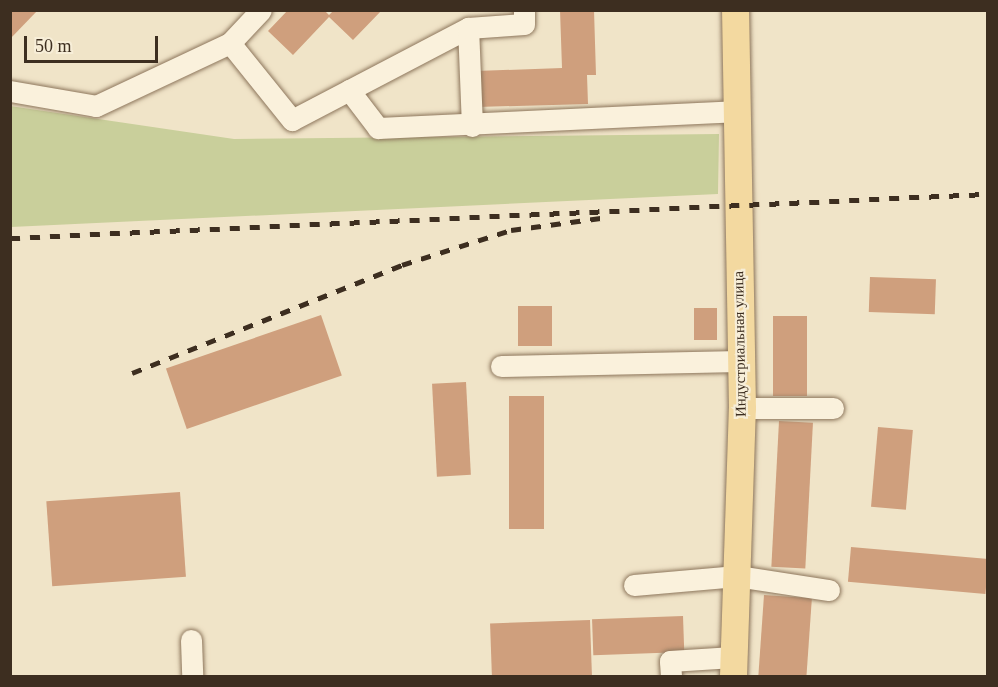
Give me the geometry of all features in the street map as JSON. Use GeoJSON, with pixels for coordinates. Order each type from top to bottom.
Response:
{"type":"FeatureCollection","features":[{"type":"Feature","properties":{"kind":"main road","name":"Индустриальная улица"},"geometry":{"type":"LineString","coordinates":[[733,667],[742,408],[735,10]]}},
{"type":"Feature","properties":{"kind":"lane"},"geometry":{"type":"LineString","coordinates":[[10,91],[96,106],[230,43],[261,10]]}},
{"type":"Feature","properties":{"kind":"lane"},"geometry":{"type":"LineString","coordinates":[[230,43],[292,120],[468,28],[524,24],[524,10]]}},
{"type":"Feature","properties":{"kind":"lane"},"geometry":{"type":"LineString","coordinates":[[468,28],[471,126]]}},
{"type":"Feature","properties":{"kind":"lane"},"geometry":{"type":"LineString","coordinates":[[349,90],[378,128],[471,126],[735,111]]}},
{"type":"Feature","properties":{"kind":"lane"},"geometry":{"type":"LineString","coordinates":[[501,366],[741,361]]}},
{"type":"Feature","properties":{"kind":"lane"},"geometry":{"type":"LineString","coordinates":[[742,408],[833,408]]}},
{"type":"Feature","properties":{"kind":"lane"},"geometry":{"type":"LineString","coordinates":[[634,585],[737,576],[829,590]]}},
{"type":"Feature","properties":{"kind":"lane"},"geometry":{"type":"LineString","coordinates":[[191,640],[192,676]]}},
{"type":"Feature","properties":{"kind":"lane"},"geometry":{"type":"LineString","coordinates":[[671,676],[670,661],[733,667]]}},
{"type":"Feature","properties":{"kind":"green space"},"geometry":{"type":"Polygon","coordinates":[[[10,106],[234,139],[719,134],[718,194],[11,227],[10,106]]]}},
{"type":"Feature","properties":{"kind":"building"},"geometry":{"type":"Polygon","coordinates":[[[10,10],[38,10],[10,39],[10,10]]]}},
{"type":"Feature","properties":{"kind":"building"},"geometry":{"type":"Polygon","coordinates":[[[288,10],[324,10],[329,15],[334,10],[382,10],[353,40],[329,17],[293,55],[268,31],[288,10]]]}},
{"type":"Feature","properties":{"kind":"building"},"geometry":{"type":"Polygon","coordinates":[[[560,10],[594,10],[596,75],[587,75],[588,104],[477,107],[476,71],[562,68],[560,10]]]}},
{"type":"Feature","properties":{"kind":"building"},"geometry":{"type":"Polygon","coordinates":[[[870,277],[936,279],[935,314],[869,312],[870,277]]]}},
{"type":"Feature","properties":{"kind":"building"},"geometry":{"type":"Polygon","coordinates":[[[518,306],[552,306],[552,346],[518,346],[518,306]]]}},
{"type":"Feature","properties":{"kind":"building"},"geometry":{"type":"Polygon","coordinates":[[[694,308],[717,308],[717,340],[694,340],[694,308]]]}},
{"type":"Feature","properties":{"kind":"building"},"geometry":{"type":"Polygon","coordinates":[[[321,315],[342,376],[187,429],[166,368],[321,315]]]}},
{"type":"Feature","properties":{"kind":"building"},"geometry":{"type":"Polygon","coordinates":[[[773,316],[807,316],[807,396],[773,396],[773,316]]]}},
{"type":"Feature","properties":{"kind":"building"},"geometry":{"type":"Polygon","coordinates":[[[466,382],[471,475],[437,477],[432,384],[466,382]]]}},
{"type":"Feature","properties":{"kind":"building"},"geometry":{"type":"Polygon","coordinates":[[[509,396],[544,396],[544,529],[509,529],[509,396]]]}},
{"type":"Feature","properties":{"kind":"building"},"geometry":{"type":"Polygon","coordinates":[[[779,421],[813,423],[805,569],[771,567],[779,421]]]}},
{"type":"Feature","properties":{"kind":"building"},"geometry":{"type":"Polygon","coordinates":[[[878,427],[913,430],[906,510],[871,507],[878,427]]]}},
{"type":"Feature","properties":{"kind":"building"},"geometry":{"type":"Polygon","coordinates":[[[180,492],[186,577],[52,586],[46,501],[180,492]]]}},
{"type":"Feature","properties":{"kind":"building"},"geometry":{"type":"Polygon","coordinates":[[[851,547],[988,559],[985,594],[848,582],[851,547]]]}},
{"type":"Feature","properties":{"kind":"building"},"geometry":{"type":"Polygon","coordinates":[[[764,595],[812,598],[806,676],[758,676],[764,595]]]}},
{"type":"Feature","properties":{"kind":"building"},"geometry":{"type":"Polygon","coordinates":[[[683,616],[684,652],[593,655],[592,619],[683,616]]]}},
{"type":"Feature","properties":{"kind":"building"},"geometry":{"type":"Polygon","coordinates":[[[590,620],[592,676],[492,676],[490,623],[590,620]]]}},
{"type":"Feature","properties":{"kind":"railway"},"geometry":{"type":"LineString","coordinates":[[10,238],[988,194]]}},
{"type":"Feature","properties":{"kind":"railway"},"geometry":{"type":"LineString","coordinates":[[132,373],[402,265],[511,230],[608,217]]}}]}
